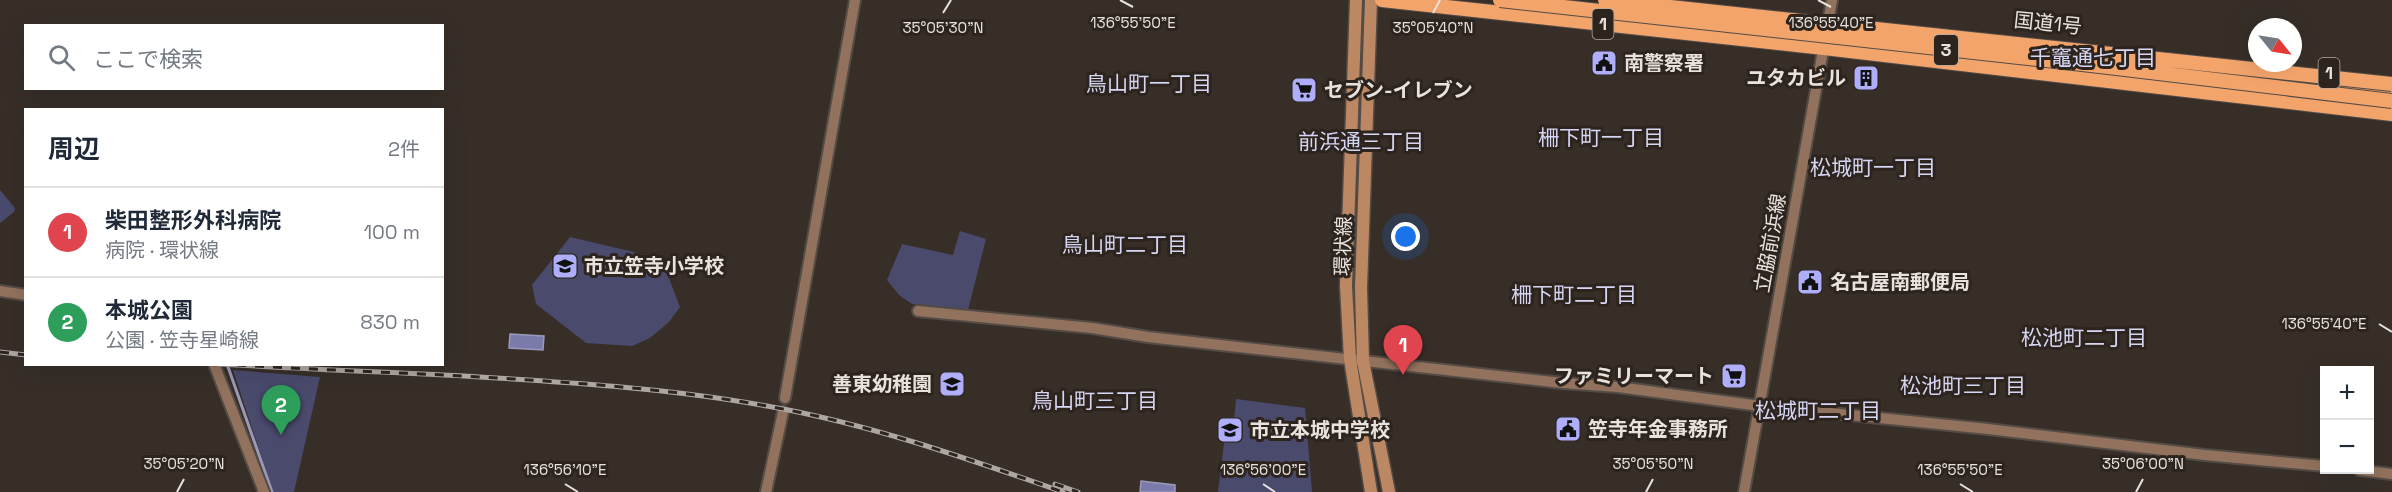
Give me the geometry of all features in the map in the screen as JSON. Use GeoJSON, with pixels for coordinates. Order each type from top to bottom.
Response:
{"type":"FeatureCollection","features":[{"type":"Feature","properties":{"kind":"highway","name":"1"},"geometry":{"type":"LineString","coordinates":[[1382,0],[1824,48],[2392,114]]}},
{"type":"Feature","properties":{"kind":"highway","name":"3"},"geometry":{"type":"LineString","coordinates":[[1500,0],[2392,101]]}},
{"type":"Feature","properties":{"kind":"highway","name":"3"},"geometry":{"type":"LineString","coordinates":[[1605,0],[2392,84]]}},
{"type":"Feature","properties":{"kind":"highway","name":"国道1号"},"geometry":{"type":"LineString","coordinates":[[1664,0],[2392,79]]}},
{"type":"Feature","properties":{"kind":"highway"},"geometry":{"type":"LineString","coordinates":[[2137,52],[2173,66],[2201,72],[2392,94]]}},
{"type":"Feature","properties":{"kind":"main road","name":"環状線"},"geometry":{"type":"LineString","coordinates":[[1356,0],[1346,286],[1350,359],[1371,492]]}},
{"type":"Feature","properties":{"kind":"main road","name":"環状線"},"geometry":{"type":"LineString","coordinates":[[1371,0],[1361,288],[1363,361],[1389,492]]}},
{"type":"Feature","properties":{"kind":"street"},"geometry":{"type":"LineString","coordinates":[[785,398],[855,0]]}},
{"type":"Feature","properties":{"kind":"street","name":"立脇前浜線"},"geometry":{"type":"LineString","coordinates":[[1744,492],[1832,0]]}},
{"type":"Feature","properties":{"kind":"street"},"geometry":{"type":"LineString","coordinates":[[0,291],[24,295]]}},
{"type":"Feature","properties":{"kind":"street"},"geometry":{"type":"LineString","coordinates":[[918,310],[1562,383],[1618,387],[1760,406],[2320,466]]}},
{"type":"Feature","properties":{"kind":"street"},"geometry":{"type":"LineString","coordinates":[[215,366],[264,492]]}},
{"type":"Feature","properties":{"kind":"street"},"geometry":{"type":"LineString","coordinates":[[766,492],[783,412]]}},
{"type":"Feature","properties":{"kind":"street"},"geometry":{"type":"LineString","coordinates":[[2374,472],[2392,474]]}},
{"type":"Feature","properties":{"kind":"shaded area"},"geometry":{"type":"Polygon","coordinates":[[[0,190],[15,208],[14,212],[0,223],[0,190]]]}},
{"type":"Feature","properties":{"kind":"shaded area"},"geometry":{"type":"Polygon","coordinates":[[[960,231],[986,239],[968,310],[912,304],[899,295],[887,280],[902,244],[953,255],[960,231]]]}},
{"type":"Feature","properties":{"kind":"shaded area"},"geometry":{"type":"Polygon","coordinates":[[[570,237],[638,253],[665,268],[680,307],[669,322],[650,338],[632,346],[586,343],[536,304],[532,285],[570,237]]]}},
{"type":"Feature","properties":{"kind":"shaded area"},"geometry":{"type":"Polygon","coordinates":[[[510,334],[544,336],[543,350],[509,348],[510,334]]]}},
{"type":"Feature","properties":{"kind":"shaded area"},"geometry":{"type":"Polygon","coordinates":[[[233,370],[320,377],[294,492],[273,492],[233,370]]]}},
{"type":"Feature","properties":{"kind":"shaded area"},"geometry":{"type":"Polygon","coordinates":[[[1236,399],[1305,408],[1312,492],[1218,492],[1227,420],[1234,420],[1236,399]]]}},
{"type":"Feature","properties":{"kind":"shaded area"},"geometry":{"type":"Polygon","coordinates":[[[1141,481],[1175,485],[1175,492],[1140,492],[1141,481]]]}},
{"type":"Feature","properties":{"kind":"waterway"},"geometry":{"type":"LineString","coordinates":[[228,366],[272,492]]}},
{"type":"Feature","properties":{"kind":"railway"},"geometry":{"type":"LineString","coordinates":[[0,352],[24,355]]}},
{"type":"Feature","properties":{"kind":"railway"},"geometry":{"type":"LineString","coordinates":[[260,366],[616,386],[729,400],[805,413],[880,432],[1063,492]]}},
{"type":"Feature","properties":{"kind":"railway"},"geometry":{"type":"LineString","coordinates":[[1055,484],[1078,492]]}},
{"type":"Feature","properties":{"kind":"place","name":"南警察署"},"geometry":{"type":"Point","coordinates":[1604,63]}},
{"type":"Feature","properties":{"kind":"place","name":"ユタカビル"},"geometry":{"type":"Point","coordinates":[1866,78]}},
{"type":"Feature","properties":{"kind":"place","name":"セブン-イレブン"},"geometry":{"type":"Point","coordinates":[1304,90]}},
{"type":"Feature","properties":{"kind":"place","name":"市立笠寺小学校"},"geometry":{"type":"Point","coordinates":[565,266]}},
{"type":"Feature","properties":{"kind":"place","name":"名古屋南郵便局"},"geometry":{"type":"Point","coordinates":[1810,282]}},
{"type":"Feature","properties":{"kind":"place","name":"柴田整形外科病院"},"geometry":{"type":"Point","coordinates":[1403,375]}},
{"type":"Feature","properties":{"kind":"place","name":"ファミリーマート"},"geometry":{"type":"Point","coordinates":[1734,376]}},
{"type":"Feature","properties":{"kind":"place","name":"善東幼稚園"},"geometry":{"type":"Point","coordinates":[952,384]}},
{"type":"Feature","properties":{"kind":"place","name":"笠寺年金事務所"},"geometry":{"type":"Point","coordinates":[1568,429]}},
{"type":"Feature","properties":{"kind":"place","name":"市立本城中学校"},"geometry":{"type":"Point","coordinates":[1230,430]}},
{"type":"Feature","properties":{"kind":"place","name":"本城公園"},"geometry":{"type":"Point","coordinates":[281,435]}},
{"type":"Feature","properties":{"kind":"district","name":"千竈通七丁目"},"geometry":{"type":"Point","coordinates":[2093,58]}},
{"type":"Feature","properties":{"kind":"district","name":"鳥山町一丁目"},"geometry":{"type":"Point","coordinates":[1149,84]}},
{"type":"Feature","properties":{"kind":"district","name":"柵下町一丁目"},"geometry":{"type":"Point","coordinates":[1601,138]}},
{"type":"Feature","properties":{"kind":"district","name":"前浜通三丁目"},"geometry":{"type":"Point","coordinates":[1361,142]}},
{"type":"Feature","properties":{"kind":"district","name":"松城町一丁目"},"geometry":{"type":"Point","coordinates":[1873,168]}},
{"type":"Feature","properties":{"kind":"district","name":"鳥山町二丁目"},"geometry":{"type":"Point","coordinates":[1125,245]}},
{"type":"Feature","properties":{"kind":"district","name":"柵下町二丁目"},"geometry":{"type":"Point","coordinates":[1574,295]}},
{"type":"Feature","properties":{"kind":"district","name":"松池町二丁目"},"geometry":{"type":"Point","coordinates":[2084,338]}},
{"type":"Feature","properties":{"kind":"district","name":"松池町三丁目"},"geometry":{"type":"Point","coordinates":[1963,386]}},
{"type":"Feature","properties":{"kind":"district","name":"鳥山町三丁目"},"geometry":{"type":"Point","coordinates":[1095,401]}},
{"type":"Feature","properties":{"kind":"district","name":"松城町二丁目"},"geometry":{"type":"Point","coordinates":[1818,411]}}]}
